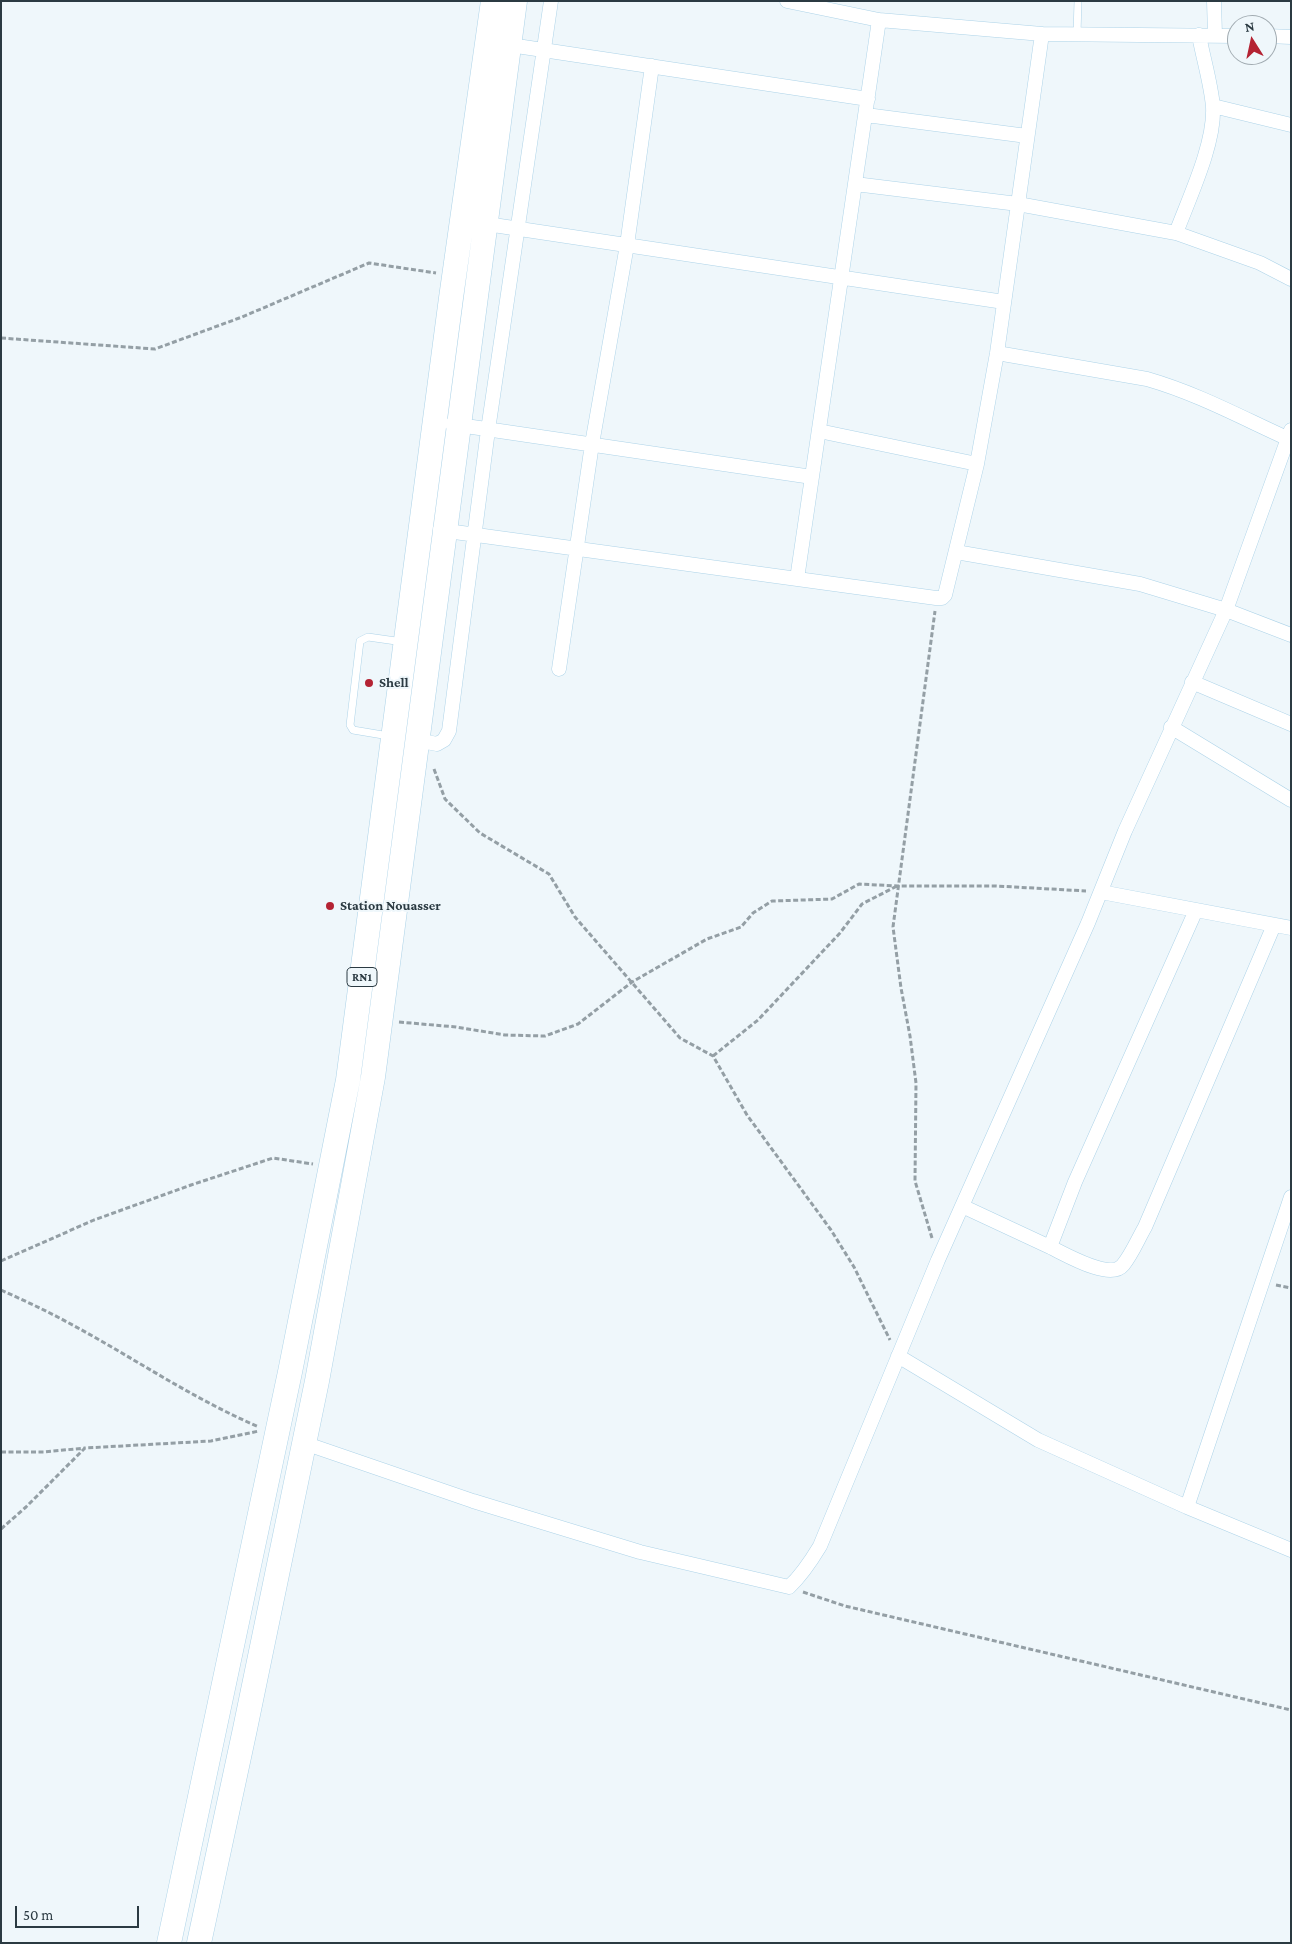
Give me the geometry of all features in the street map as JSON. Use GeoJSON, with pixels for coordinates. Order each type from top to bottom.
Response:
{"type":"FeatureCollection","features":[{"type":"Feature","properties":{"kind":"highway","name":"RN1"},"geometry":{"type":"LineString","coordinates":[[199,1943],[304,1443],[373,1077],[418,643],[421,528],[454,276],[494,1]]}},
{"type":"Feature","properties":{"kind":"highway","name":"RN1"},"geometry":{"type":"LineString","coordinates":[[418,643],[445,531],[516,1]]}},
{"type":"Feature","properties":{"kind":"highway","name":"RN1"},"geometry":{"type":"LineString","coordinates":[[169,1943],[288,1381],[348,1080],[393,746],[408,739]]}},
{"type":"Feature","properties":{"kind":"street"},"geometry":{"type":"LineString","coordinates":[[408,739],[437,744],[446,738],[449,730],[488,430],[551,1]]}},
{"type":"Feature","properties":{"kind":"street"},"geometry":{"type":"LineString","coordinates":[[786,1],[879,20],[1042,34],[1227,36]]}},
{"type":"Feature","properties":{"kind":"street"},"geometry":{"type":"LineString","coordinates":[[1214,1],[1215,35]]}},
{"type":"Feature","properties":{"kind":"street"},"geometry":{"type":"LineString","coordinates":[[797,579],[879,20]]}},
{"type":"Feature","properties":{"kind":"street"},"geometry":{"type":"LineString","coordinates":[[421,528],[942,598],[947,593],[977,464],[997,353],[1042,34]]}},
{"type":"Feature","properties":{"kind":"street"},"geometry":{"type":"LineString","coordinates":[[1176,233],[1202,161],[1210,132],[1213,106],[1199,35]]}},
{"type":"Feature","properties":{"kind":"street"},"geometry":{"type":"LineString","coordinates":[[1277,36],[1291,36]]}},
{"type":"Feature","properties":{"kind":"street"},"geometry":{"type":"LineString","coordinates":[[510,45],[868,99]]}},
{"type":"Feature","properties":{"kind":"street"},"geometry":{"type":"LineString","coordinates":[[559,669],[592,444],[627,245],[652,66]]}},
{"type":"Feature","properties":{"kind":"street"},"geometry":{"type":"LineString","coordinates":[[1213,106],[1291,125]]}},
{"type":"Feature","properties":{"kind":"street"},"geometry":{"type":"LineString","coordinates":[[866,115],[1027,136]]}},
{"type":"Feature","properties":{"kind":"street"},"geometry":{"type":"LineString","coordinates":[[855,184],[1018,204],[1176,233],[1260,263],[1291,279]]}},
{"type":"Feature","properties":{"kind":"street"},"geometry":{"type":"LineString","coordinates":[[462,220],[1004,302]]}},
{"type":"Feature","properties":{"kind":"street"},"geometry":{"type":"LineString","coordinates":[[304,1443],[473,1501],[622,1546],[789,1587],[808,1566],[820,1546],[938,1260],[1101,892],[1125,831],[1226,610],[1290,436],[1198,396],[1165,384],[1147,379],[997,353]]}},
{"type":"Feature","properties":{"kind":"street"},"geometry":{"type":"LineString","coordinates":[[435,422],[812,477]]}},
{"type":"Feature","properties":{"kind":"street"},"geometry":{"type":"LineString","coordinates":[[819,431],[977,464]]}},
{"type":"Feature","properties":{"kind":"street"},"geometry":{"type":"LineString","coordinates":[[956,552],[1140,584],[1226,610],[1291,635]]}},
{"type":"Feature","properties":{"kind":"street"},"geometry":{"type":"LineString","coordinates":[[1192,682],[1291,724]]}},
{"type":"Feature","properties":{"kind":"street"},"geometry":{"type":"LineString","coordinates":[[1171,727],[1291,800]]}},
{"type":"Feature","properties":{"kind":"street"},"geometry":{"type":"LineString","coordinates":[[1101,892],[1291,928]]}},
{"type":"Feature","properties":{"kind":"street"},"geometry":{"type":"LineString","coordinates":[[1050,1247],[1075,1182],[1196,910]]}},
{"type":"Feature","properties":{"kind":"street"},"geometry":{"type":"LineString","coordinates":[[962,1206],[1102,1270],[1115,1270],[1122,1266],[1145,1227],[1274,925]]}},
{"type":"Feature","properties":{"kind":"street"},"geometry":{"type":"LineString","coordinates":[[1187,1507],[1291,1197]]}},
{"type":"Feature","properties":{"kind":"street"},"geometry":{"type":"LineString","coordinates":[[898,1356],[1038,1440],[1187,1507],[1291,1550]]}},
{"type":"Feature","properties":{"kind":"lane"},"geometry":{"type":"LineString","coordinates":[[1077,34],[1078,1]]}},
{"type":"Feature","properties":{"kind":"lane"},"geometry":{"type":"LineString","coordinates":[[408,739],[353,730],[350,725],[360,640],[368,637],[418,643]]}},
{"type":"Feature","properties":{"kind":"path"},"geometry":{"type":"LineString","coordinates":[[1,338],[155,349],[242,317],[369,263],[454,276]]}},
{"type":"Feature","properties":{"kind":"path"},"geometry":{"type":"LineString","coordinates":[[936,598],[893,927],[916,1083],[915,1181],[938,1260]]}},
{"type":"Feature","properties":{"kind":"path"},"geometry":{"type":"LineString","coordinates":[[408,739],[446,799],[480,833],[549,874],[576,917],[680,1038],[713,1056],[747,1115],[831,1230],[854,1267],[898,1356]]}},
{"type":"Feature","properties":{"kind":"path"},"geometry":{"type":"LineString","coordinates":[[380,1021],[456,1027],[505,1035],[545,1036],[578,1024],[632,982],[707,939],[741,927],[753,913],[772,901],[832,899],[859,884],[996,886],[1101,892]]}},
{"type":"Feature","properties":{"kind":"path"},"geometry":{"type":"LineString","coordinates":[[713,1056],[758,1020],[835,939],[862,904],[898,886]]}},
{"type":"Feature","properties":{"kind":"path"},"geometry":{"type":"LineString","coordinates":[[1,1261],[94,1220],[190,1185],[273,1158],[306,1162],[331,1169]]}},
{"type":"Feature","properties":{"kind":"path"},"geometry":{"type":"LineString","coordinates":[[1,1290],[67,1322],[190,1394],[264,1430],[211,1441],[44,1452],[1,1452]]}},
{"type":"Feature","properties":{"kind":"path"},"geometry":{"type":"LineString","coordinates":[[1,1529],[26,1507],[85,1448]]}},
{"type":"Feature","properties":{"kind":"path"},"geometry":{"type":"LineString","coordinates":[[789,1587],[845,1606],[1291,1710]]}},
{"type":"Feature","properties":{"kind":"place","name":"Shell"},"geometry":{"type":"Point","coordinates":[369,683]}},
{"type":"Feature","properties":{"kind":"place","name":"Station Nouasser"},"geometry":{"type":"Point","coordinates":[330,906]}}]}
